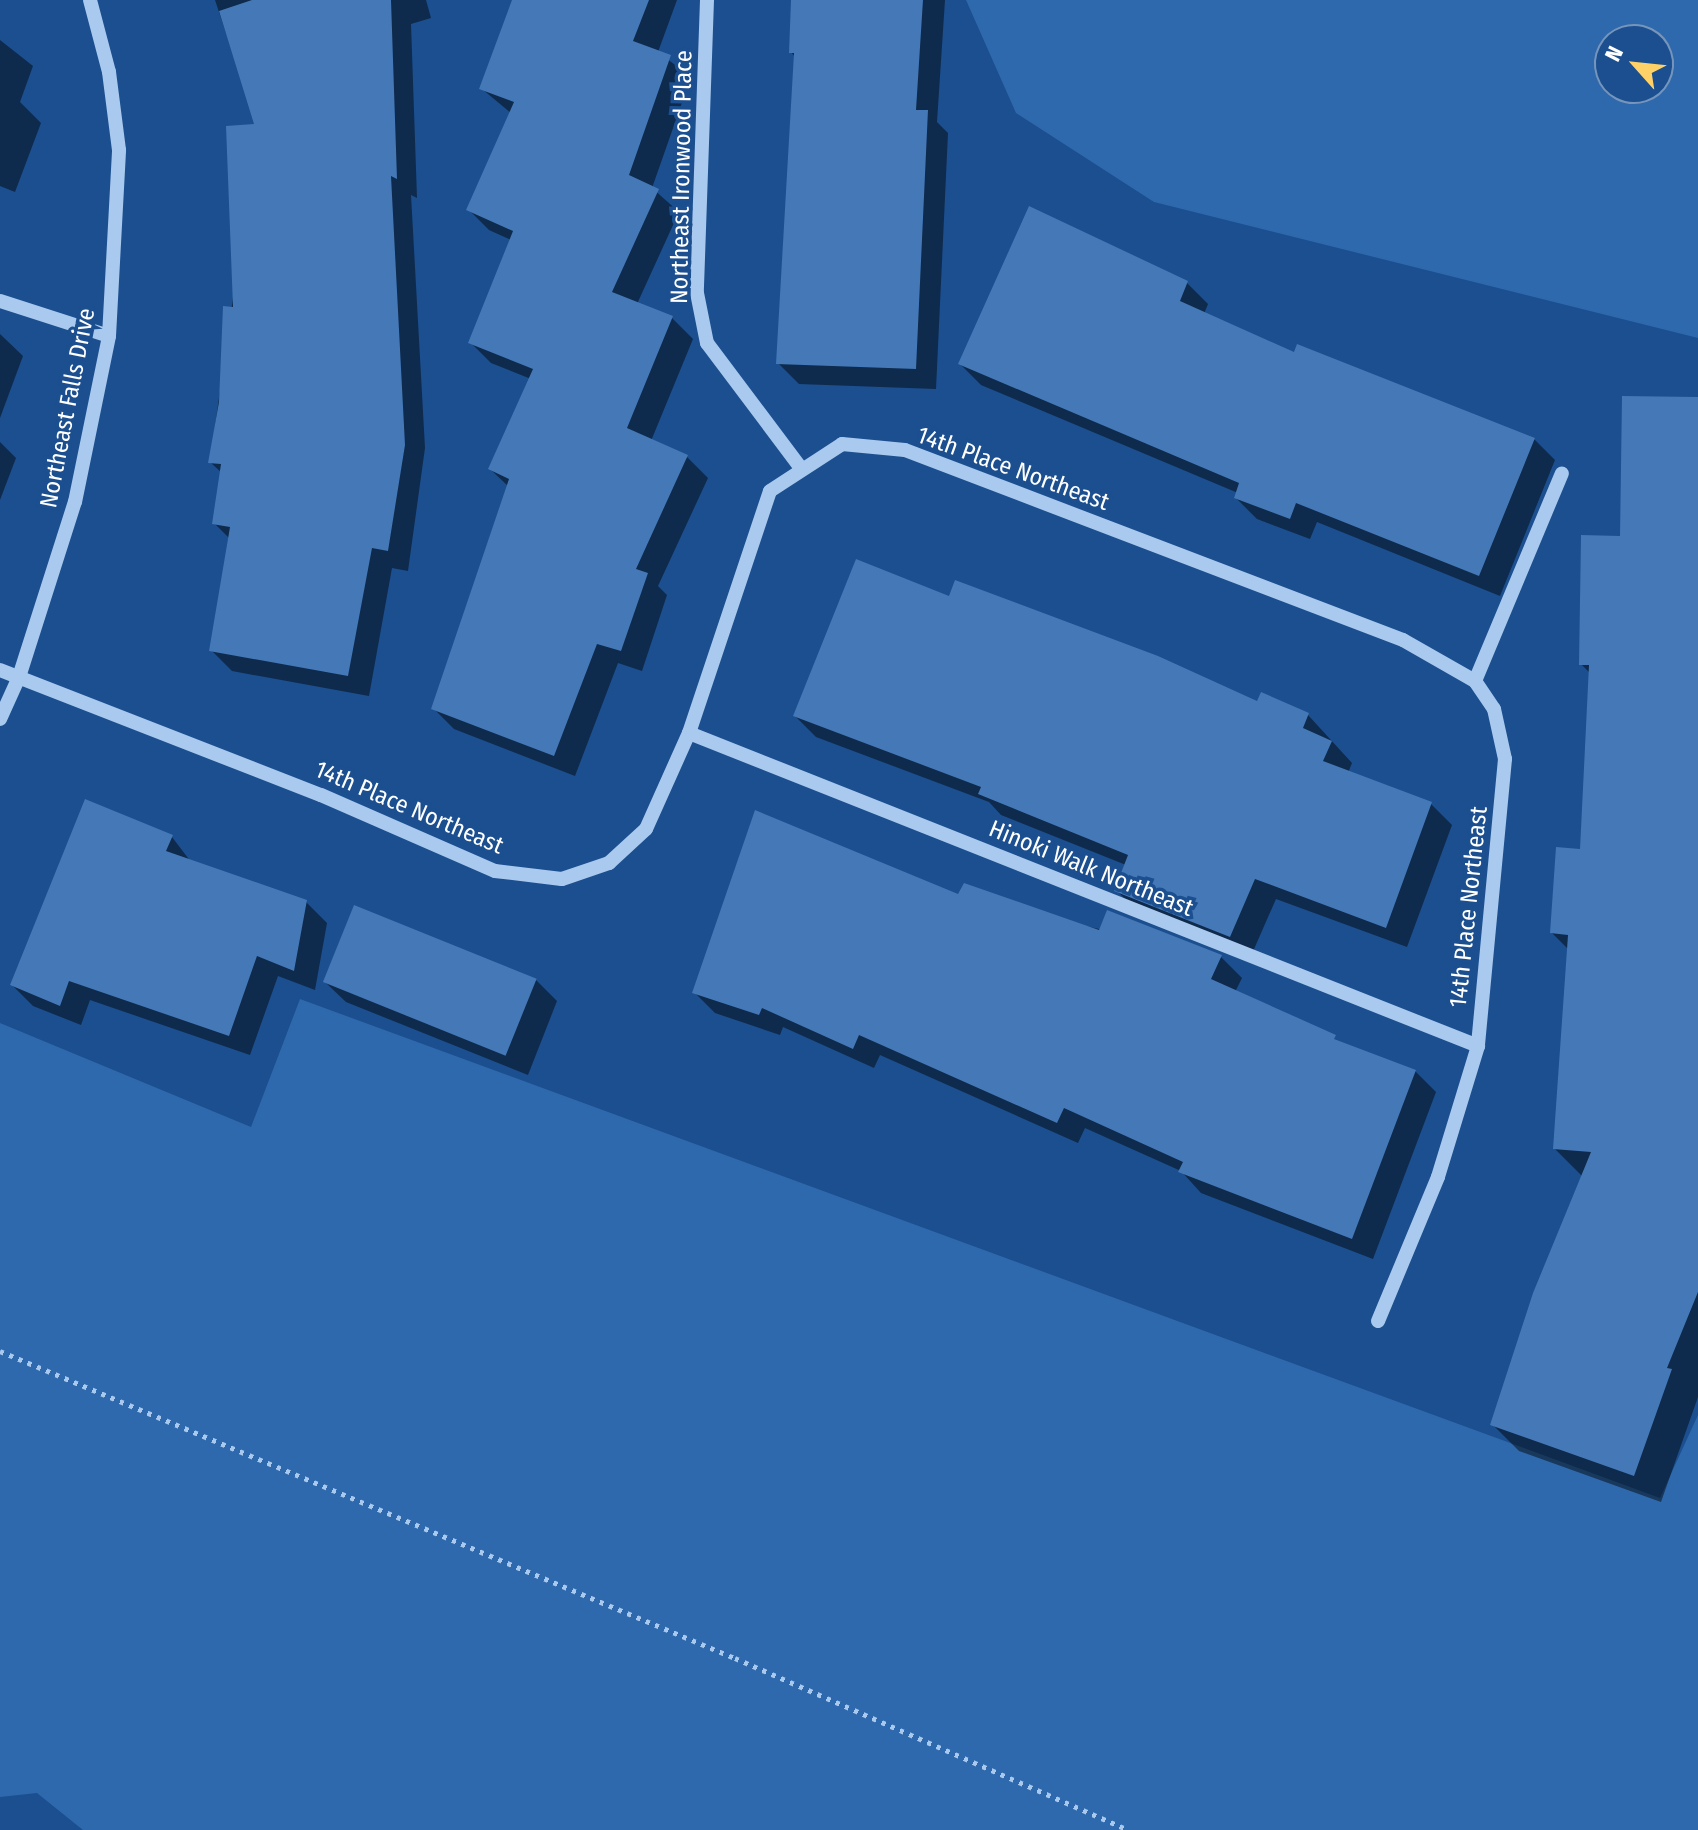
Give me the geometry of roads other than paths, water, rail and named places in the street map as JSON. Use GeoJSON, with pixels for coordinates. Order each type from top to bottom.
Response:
{"type":"FeatureCollection","features":[{"type":"Feature","properties":{"kind":"street","name":"Northeast Falls Drive"},"geometry":{"type":"LineString","coordinates":[[0,719],[19,677],[75,502],[109,336],[119,150],[109,72],[90,0]]}},
{"type":"Feature","properties":{"kind":"street","name":"Northeast Ironwood Place"},"geometry":{"type":"LineString","coordinates":[[707,0],[697,293],[704,330],[707,343],[800,467]]}},
{"type":"Feature","properties":{"kind":"street"},"geometry":{"type":"LineString","coordinates":[[0,301],[109,336]]}},
{"type":"Feature","properties":{"kind":"street","name":"14th Place Northeast"},"geometry":{"type":"LineString","coordinates":[[0,670],[321,795],[495,871],[562,879],[609,863],[646,829],[689,733],[770,491],[800,467],[842,444],[905,450],[1403,640],[1475,681],[1494,709],[1505,759],[1478,1046],[1438,1177],[1378,1321]]}},
{"type":"Feature","properties":{"kind":"street"},"geometry":{"type":"LineString","coordinates":[[1475,681],[1562,473]]}},
{"type":"Feature","properties":{"kind":"street","name":"Hinoki Walk Northeast"},"geometry":{"type":"LineString","coordinates":[[689,733],[1478,1046]]}}]}
